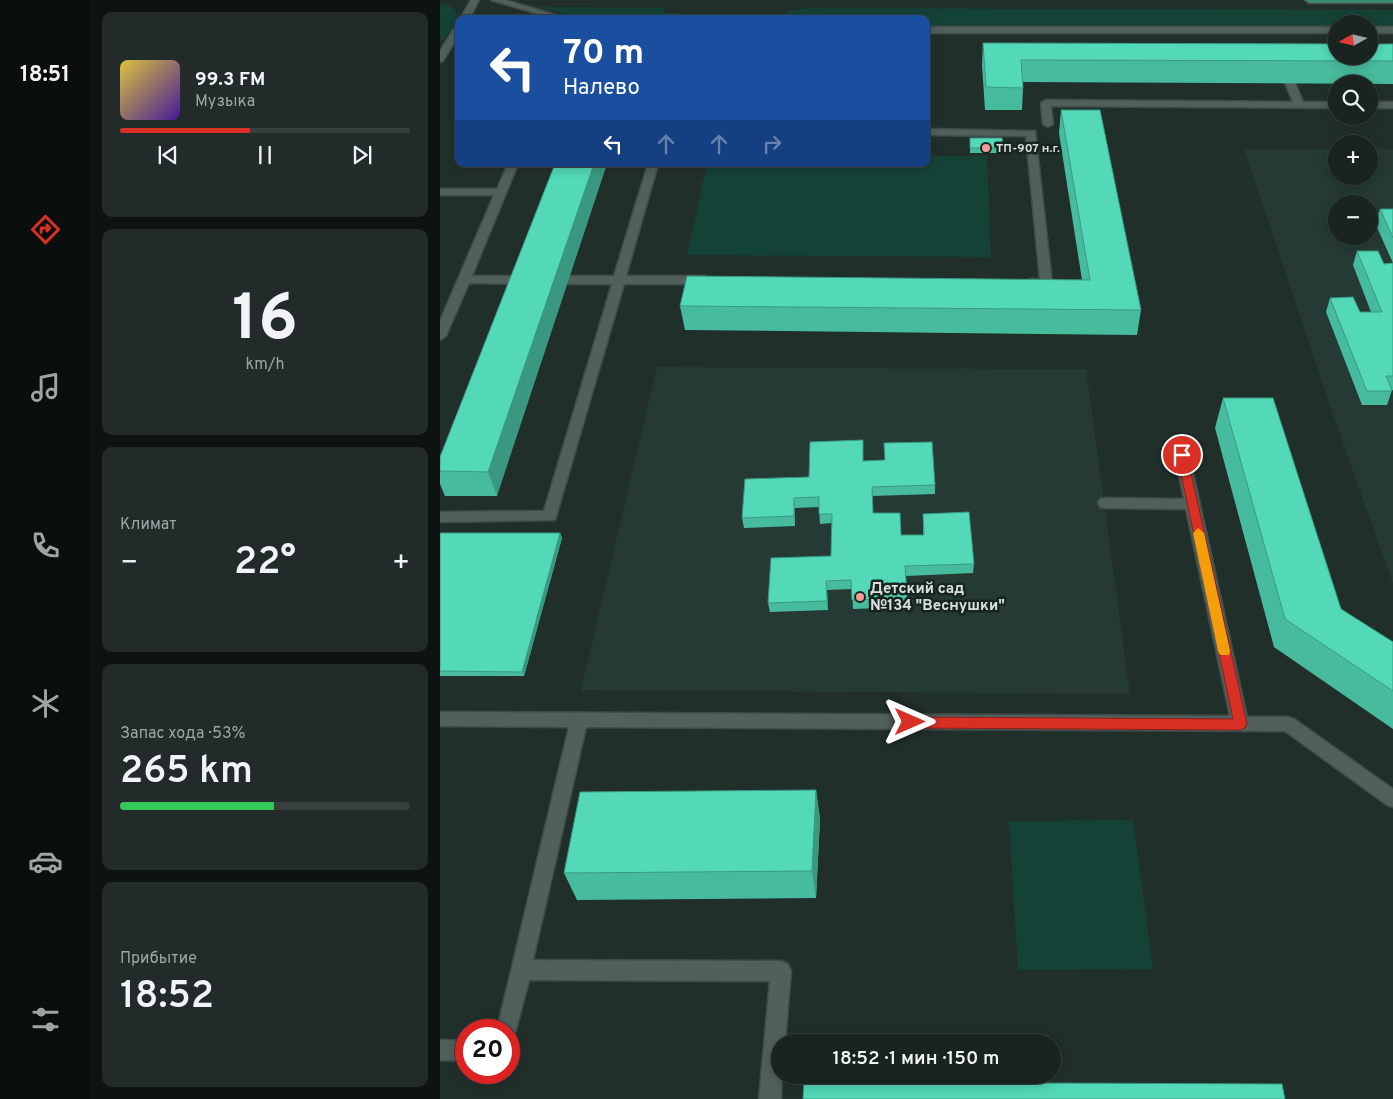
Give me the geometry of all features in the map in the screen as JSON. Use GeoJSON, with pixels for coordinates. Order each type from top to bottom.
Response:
{"type":"FeatureCollection","features":[{"type":"Feature","properties":{"kind":"main road"},"geometry":{"type":"LineString","coordinates":[[1309,0],[1393,0]]}},
{"type":"Feature","properties":{"kind":"street"},"geometry":{"type":"LineString","coordinates":[[466,15],[475,0]]}},
{"type":"Feature","properties":{"kind":"street"},"geometry":{"type":"LineString","coordinates":[[495,0],[551,15]]}},
{"type":"Feature","properties":{"kind":"street"},"geometry":{"type":"LineString","coordinates":[[930,30],[1328,30]]}},
{"type":"Feature","properties":{"kind":"street"},"geometry":{"type":"LineString","coordinates":[[1267,30],[1272,44]]}},
{"type":"Feature","properties":{"kind":"street"},"geometry":{"type":"LineString","coordinates":[[1378,30],[1393,30]]}},
{"type":"Feature","properties":{"kind":"street"},"geometry":{"type":"LineString","coordinates":[[440,59],[455,34]]}},
{"type":"Feature","properties":{"kind":"street"},"geometry":{"type":"LineString","coordinates":[[1290,83],[1299,105]]}},
{"type":"Feature","properties":{"kind":"street"},"geometry":{"type":"LineString","coordinates":[[1048,124],[1046,103],[1328,105]]}},
{"type":"Feature","properties":{"kind":"street"},"geometry":{"type":"LineString","coordinates":[[1378,105],[1393,105]]}},
{"type":"Feature","properties":{"kind":"street"},"geometry":{"type":"LineString","coordinates":[[930,132],[1031,133],[1046,283],[1017,283]]}},
{"type":"Feature","properties":{"kind":"street"},"geometry":{"type":"LineString","coordinates":[[440,336],[512,167]]}},
{"type":"Feature","properties":{"kind":"street"},"geometry":{"type":"LineString","coordinates":[[440,517],[550,516],[652,167]]}},
{"type":"Feature","properties":{"kind":"street"},"geometry":{"type":"LineString","coordinates":[[440,192],[501,192]]}},
{"type":"Feature","properties":{"kind":"street"},"geometry":{"type":"LineString","coordinates":[[569,280],[620,278],[721,280]]}},
{"type":"Feature","properties":{"kind":"street"},"geometry":{"type":"LineString","coordinates":[[464,280],[526,280]]}},
{"type":"Feature","properties":{"kind":"street"},"geometry":{"type":"LineString","coordinates":[[1182,455],[1240,724]]}},
{"type":"Feature","properties":{"kind":"street"},"geometry":{"type":"LineString","coordinates":[[1105,503],[1192,504]]}},
{"type":"Feature","properties":{"kind":"street"},"geometry":{"type":"LineString","coordinates":[[440,719],[1288,724],[1393,800]]}},
{"type":"Feature","properties":{"kind":"street"},"geometry":{"type":"LineString","coordinates":[[509,1019],[579,720]]}},
{"type":"Feature","properties":{"kind":"street"},"geometry":{"type":"LineString","coordinates":[[520,970],[781,971],[770,1099]]}},
{"type":"Feature","properties":{"kind":"street"},"geometry":{"type":"LineString","coordinates":[[440,1050],[455,1051]]}},
{"type":"Feature","properties":{"kind":"shaded area"},"geometry":{"type":"Polygon","coordinates":[[[1244,149],[1328,149],[1328,185],[1378,185],[1378,149],[1393,149],[1393,584],[1330,406],[1244,149]]]}},
{"type":"Feature","properties":{"kind":"shaded area","name":"Детский сад №134 \"Веснушки\""},"geometry":{"type":"Polygon","coordinates":[[[657,367],[1086,369],[1130,694],[581,690],[657,367]]]}},
{"type":"Feature","properties":{"kind":"green space"},"geometry":{"type":"Polygon","coordinates":[[[440,4],[454,9],[456,15],[455,22],[444,40],[440,39],[440,4]]]}},
{"type":"Feature","properties":{"kind":"green space"},"geometry":{"type":"Polygon","coordinates":[[[535,7],[665,8],[664,13],[679,13],[679,15],[572,15],[535,7]]]}},
{"type":"Feature","properties":{"kind":"green space"},"geometry":{"type":"Polygon","coordinates":[[[810,8],[1393,10],[1393,28],[1378,27],[1378,15],[1328,15],[1328,27],[930,27],[930,15],[786,15],[787,11],[810,8]]]}},
{"type":"Feature","properties":{"kind":"green space"},"geometry":{"type":"Polygon","coordinates":[[[930,156],[987,156],[991,257],[687,255],[706,167],[930,167],[930,156]]]}},
{"type":"Feature","properties":{"kind":"green space"},"geometry":{"type":"Polygon","coordinates":[[[1133,820],[1153,969],[1018,970],[1009,821],[1133,820]]]}},
{"type":"Feature","properties":{"kind":"building"},"geometry":{"type":"Polygon","coordinates":[[[983,43],[1328,44],[1328,61],[1021,60],[1023,88],[986,87],[983,43]]]}},
{"type":"Feature","properties":{"kind":"building"},"geometry":{"type":"Polygon","coordinates":[[[1378,44],[1393,44],[1393,61],[1378,61],[1378,44]]]}},
{"type":"Feature","properties":{"kind":"building"},"geometry":{"type":"Polygon","coordinates":[[[1061,110],[1100,110],[1141,310],[680,306],[687,276],[1090,280],[1061,110]]]}},
{"type":"Feature","properties":{"kind":"building"},"geometry":{"type":"Polygon","coordinates":[[[970,138],[1002,138],[1003,148],[970,148],[970,138]]]}},
{"type":"Feature","properties":{"kind":"building"},"geometry":{"type":"Polygon","coordinates":[[[554,167],[593,167],[488,472],[440,471],[440,457],[554,167]]]}},
{"type":"Feature","properties":{"kind":"building"},"geometry":{"type":"Polygon","coordinates":[[[1380,209],[1393,209],[1393,238],[1380,209]]]}},
{"type":"Feature","properties":{"kind":"building"},"geometry":{"type":"Polygon","coordinates":[[[1357,251],[1378,251],[1384,264],[1393,263],[1393,376],[1386,376],[1392,391],[1367,391],[1330,298],[1353,297],[1360,312],[1382,312],[1357,251]]]}},
{"type":"Feature","properties":{"kind":"building"},"geometry":{"type":"Polygon","coordinates":[[[1223,398],[1273,398],[1341,609],[1393,642],[1393,691],[1285,619],[1223,398]]]}},
{"type":"Feature","properties":{"kind":"building","name":"Детский сад №134 \"Веснушки\""},"geometry":{"type":"Polygon","coordinates":[[[863,440],[863,461],[885,460],[884,443],[932,442],[935,485],[872,487],[873,513],[900,513],[901,535],[924,535],[923,514],[969,512],[974,564],[905,566],[907,598],[852,600],[851,580],[826,581],[827,601],[768,603],[771,558],[831,556],[832,514],[819,514],[819,497],[794,498],[794,516],[742,518],[745,479],[809,477],[810,442],[863,440]]]}},
{"type":"Feature","properties":{"kind":"building"},"geometry":{"type":"Polygon","coordinates":[[[440,533],[560,533],[522,672],[440,671],[440,533]]]}},
{"type":"Feature","properties":{"kind":"building"},"geometry":{"type":"Polygon","coordinates":[[[816,790],[812,871],[564,873],[580,792],[816,790]]]}},
{"type":"Feature","properties":{"kind":"building"},"geometry":{"type":"Polygon","coordinates":[[[1061,1083],[1282,1084],[1285,1099],[803,1099],[804,1084],[1061,1083]]]}},
{"type":"Feature","properties":{"kind":"slow traffic"},"geometry":{"type":"LineString","coordinates":[[1198,533],[1224,651]]}},
{"type":"Feature","properties":{"kind":"place","name":"ТП-907 н.г."},"geometry":{"type":"Point","coordinates":[986,148]}},
{"type":"Feature","properties":{"kind":"place","name":"Детский сад №134 \"Веснушки\""},"geometry":{"type":"Point","coordinates":[860,597]}},
{"type":"Feature","properties":{"kind":"route"},"geometry":{"type":"LineString","coordinates":[[910,722],[1240,724],[1182,455]]}}]}
